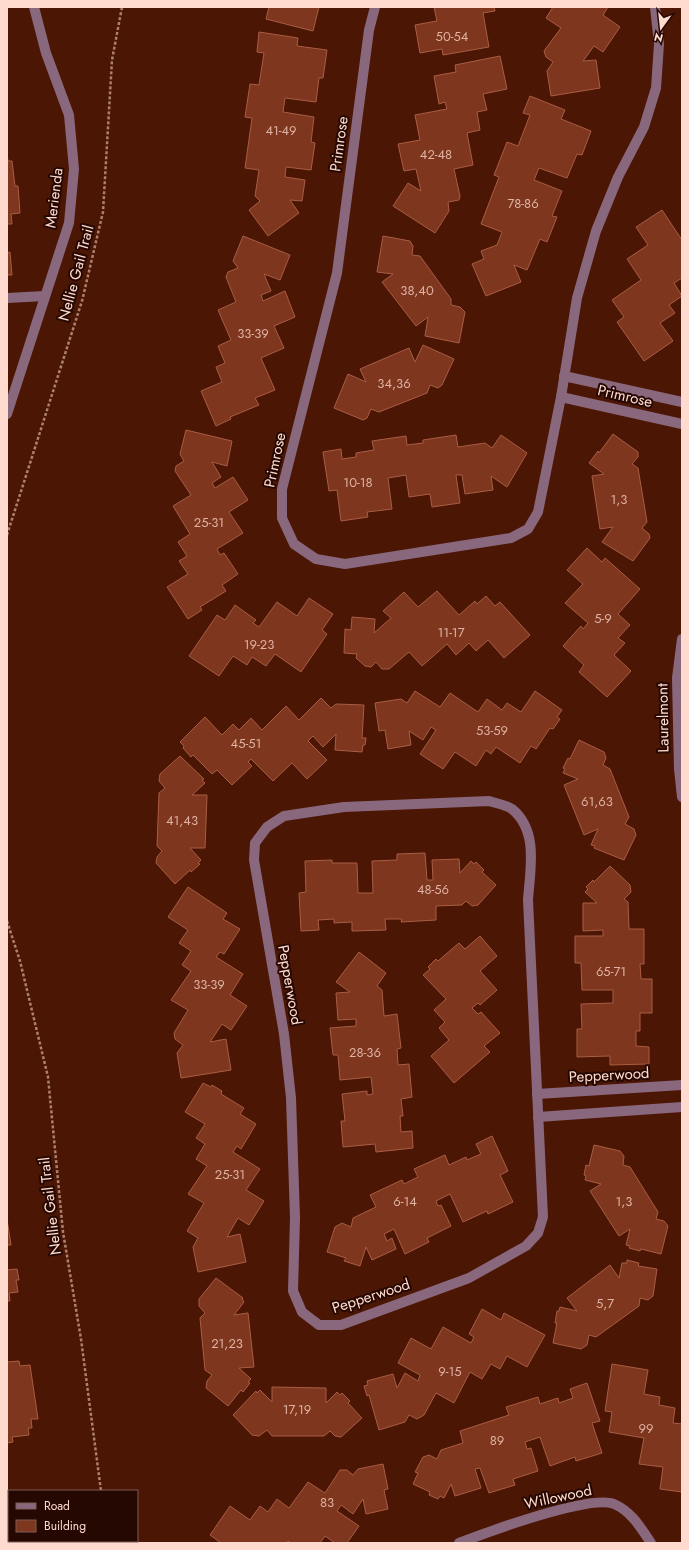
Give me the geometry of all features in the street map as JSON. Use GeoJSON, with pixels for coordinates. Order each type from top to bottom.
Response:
{"type":"FeatureCollection","features":[{"type":"Feature","properties":{"kind":"street","name":"Merienda"},"geometry":{"type":"LineString","coordinates":[[7,414],[69,223],[74,169],[69,115],[46,53],[34,7]]}},
{"type":"Feature","properties":{"kind":"street","name":"Primrose"},"geometry":{"type":"LineString","coordinates":[[375,7],[369,30],[337,274],[282,489],[282,518],[294,544],[316,559],[344,564],[511,538],[528,530],[538,512],[561,397],[577,298],[596,231],[618,177],[644,127],[656,88],[658,44],[655,7]]}},
{"type":"Feature","properties":{"kind":"street"},"geometry":{"type":"LineString","coordinates":[[7,298],[45,296]]}},
{"type":"Feature","properties":{"kind":"street","name":"Primrose"},"geometry":{"type":"LineString","coordinates":[[564,376],[682,402]]}},
{"type":"Feature","properties":{"kind":"street","name":"Primrose"},"geometry":{"type":"LineString","coordinates":[[561,397],[682,424]]}},
{"type":"Feature","properties":{"kind":"street","name":"Laurelmont"},"geometry":{"type":"LineString","coordinates":[[682,639],[677,678],[679,769],[682,797]]}},
{"type":"Feature","properties":{"kind":"street","name":"Pepperwood"},"geometry":{"type":"LineString","coordinates":[[489,801],[511,809],[527,827],[532,849],[528,900],[538,1117],[543,1217],[538,1233],[526,1246],[469,1278],[340,1325],[319,1325],[302,1312],[293,1292],[295,1218],[291,1098],[284,1034],[254,860],[255,843],[267,827],[284,816],[344,807],[489,801]]}},
{"type":"Feature","properties":{"kind":"street","name":"Pepperwood"},"geometry":{"type":"LineString","coordinates":[[537,1094],[682,1085]]}},
{"type":"Feature","properties":{"kind":"street"},"geometry":{"type":"LineString","coordinates":[[538,1117],[682,1107]]}},
{"type":"Feature","properties":{"kind":"street","name":"Willowood"},"geometry":{"type":"LineString","coordinates":[[458,1543],[507,1524],[587,1504],[606,1503],[613,1503],[632,1516],[651,1543]]}},
{"type":"Feature","properties":{"kind":"path","name":"Nellie Gail Trail"},"geometry":{"type":"LineString","coordinates":[[7,535],[82,301],[103,212],[112,60],[122,7]]}},
{"type":"Feature","properties":{"kind":"path","name":"Nellie Gail Trail"},"geometry":{"type":"LineString","coordinates":[[7,921],[20,961],[48,1077],[63,1232],[81,1339],[101,1490]]}},
{"type":"Feature","properties":{"kind":"building"},"geometry":{"type":"Polygon","coordinates":[[[269,7],[319,7],[313,31],[266,19],[269,7]]]}},
{"type":"Feature","properties":{"kind":"building"},"geometry":{"type":"Polygon","coordinates":[[[434,7],[494,7],[495,11],[483,13],[489,47],[443,55],[442,49],[420,53],[415,25],[437,21],[434,7]]]}},
{"type":"Feature","properties":{"kind":"building"},"geometry":{"type":"Polygon","coordinates":[[[553,7],[608,7],[603,15],[620,27],[603,52],[594,46],[583,61],[596,60],[600,88],[551,96],[547,71],[553,62],[546,57],[544,51],[561,28],[546,18],[553,7]]]}},
{"type":"Feature","properties":{"kind":"building"},"geometry":{"type":"Polygon","coordinates":[[[259,32],[298,38],[297,46],[327,50],[323,78],[319,78],[316,102],[285,98],[283,112],[314,117],[311,142],[315,143],[311,170],[286,167],[285,177],[305,180],[302,201],[290,200],[299,213],[268,236],[249,210],[260,201],[255,196],[259,170],[245,168],[252,118],[245,117],[250,84],[259,85],[264,53],[257,52],[259,32]]]}},
{"type":"Feature","properties":{"kind":"building"},"geometry":{"type":"Polygon","coordinates":[[[500,56],[507,89],[483,94],[487,110],[477,112],[480,130],[467,133],[473,165],[454,169],[460,196],[459,200],[448,202],[449,211],[435,233],[393,206],[408,183],[421,191],[416,169],[404,171],[398,144],[420,140],[415,115],[447,109],[445,102],[439,104],[434,76],[456,72],[455,65],[500,56]]]}},
{"type":"Feature","properties":{"kind":"building"},"geometry":{"type":"Polygon","coordinates":[[[530,96],[565,110],[561,119],[591,131],[582,155],[577,154],[567,178],[539,168],[534,180],[562,191],[552,216],[557,217],[547,242],[540,239],[527,270],[514,265],[521,282],[486,296],[472,264],[484,259],[481,251],[497,245],[502,232],[481,224],[499,177],[494,175],[507,142],[518,146],[530,115],[523,113],[530,96]]]}},
{"type":"Feature","properties":{"kind":"building"},"geometry":{"type":"Polygon","coordinates":[[[7,154],[8,161],[12,161],[15,186],[18,186],[20,213],[11,214],[12,224],[7,224],[7,154]]]}},
{"type":"Feature","properties":{"kind":"building"},"geometry":{"type":"Polygon","coordinates":[[[662,210],[682,240],[682,278],[674,283],[682,296],[669,305],[675,313],[660,323],[673,341],[644,361],[617,322],[624,317],[612,300],[641,280],[627,259],[648,245],[636,227],[662,210]]]}},
{"type":"Feature","properties":{"kind":"building"},"geometry":{"type":"Polygon","coordinates":[[[243,236],[290,255],[280,280],[264,274],[271,291],[261,295],[263,301],[285,291],[295,317],[274,326],[284,348],[261,358],[275,390],[255,398],[259,405],[230,417],[231,419],[216,426],[201,391],[222,382],[216,367],[225,363],[218,346],[231,340],[218,310],[236,302],[226,277],[228,272],[238,268],[233,261],[243,236]]]}},
{"type":"Feature","properties":{"kind":"building"},"geometry":{"type":"Polygon","coordinates":[[[383,236],[410,241],[413,246],[412,255],[420,256],[451,299],[451,305],[460,307],[465,312],[459,343],[425,336],[428,317],[416,326],[382,282],[393,274],[377,272],[383,236]]]}},
{"type":"Feature","properties":{"kind":"building"},"geometry":{"type":"Polygon","coordinates":[[[10,252],[12,275],[7,275],[7,253],[10,252]]]}},
{"type":"Feature","properties":{"kind":"building"},"geometry":{"type":"Polygon","coordinates":[[[423,345],[454,359],[442,385],[438,388],[430,385],[427,393],[379,412],[371,409],[367,418],[363,420],[334,408],[348,374],[366,382],[360,369],[409,348],[415,362],[423,345]]]}},
{"type":"Feature","properties":{"kind":"building"},"geometry":{"type":"Polygon","coordinates":[[[186,430],[232,441],[227,466],[212,462],[221,477],[212,483],[215,488],[233,477],[248,500],[229,512],[243,533],[217,549],[220,555],[224,553],[238,574],[222,585],[226,591],[200,607],[202,610],[188,619],[167,587],[188,574],[179,561],[187,556],[178,542],[190,534],[173,506],[191,495],[175,471],[176,466],[184,461],[180,454],[186,430]]]}},
{"type":"Feature","properties":{"kind":"building"},"geometry":{"type":"Polygon","coordinates":[[[613,434],[638,452],[638,457],[632,464],[638,468],[647,522],[642,528],[649,534],[650,538],[633,561],[602,542],[613,527],[600,529],[592,476],[604,474],[589,463],[598,451],[599,453],[613,434]]]}},
{"type":"Feature","properties":{"kind":"building"},"geometry":{"type":"Polygon","coordinates":[[[456,435],[458,447],[485,443],[492,448],[501,435],[527,453],[507,487],[491,476],[493,490],[465,494],[462,475],[456,475],[460,503],[432,507],[430,494],[409,497],[406,475],[388,478],[392,509],[367,512],[368,517],[341,521],[337,490],[329,491],[323,452],[341,449],[342,459],[356,457],[356,453],[374,450],[372,441],[406,436],[407,445],[423,443],[423,440],[456,435]]]}},
{"type":"Feature","properties":{"kind":"building"},"geometry":{"type":"Polygon","coordinates":[[[587,548],[602,562],[605,558],[640,589],[618,614],[630,625],[618,638],[625,643],[614,655],[631,671],[607,697],[579,672],[584,665],[563,646],[581,626],[583,629],[588,623],[565,603],[583,584],[567,570],[587,548]]]}},
{"type":"Feature","properties":{"kind":"building"},"geometry":{"type":"Polygon","coordinates":[[[437,591],[459,615],[475,601],[477,604],[486,596],[495,606],[500,602],[530,635],[504,658],[488,640],[476,651],[469,643],[456,655],[447,644],[422,666],[409,652],[389,669],[382,669],[376,662],[371,667],[365,666],[356,658],[357,654],[344,653],[345,629],[351,630],[352,617],[375,619],[374,633],[391,618],[383,611],[404,592],[418,607],[437,591]]]}},
{"type":"Feature","properties":{"kind":"building"},"geometry":{"type":"Polygon","coordinates":[[[309,598],[333,614],[322,630],[327,634],[301,672],[275,654],[266,666],[252,657],[247,665],[233,656],[219,676],[189,656],[217,615],[225,620],[235,605],[256,620],[253,623],[259,627],[277,602],[297,616],[309,598]]]}},
{"type":"Feature","properties":{"kind":"building"},"geometry":{"type":"Polygon","coordinates":[[[415,691],[440,707],[450,693],[478,712],[487,699],[502,710],[507,703],[521,712],[535,691],[562,710],[557,717],[560,719],[553,729],[550,728],[536,749],[531,746],[520,763],[496,747],[491,754],[486,750],[476,766],[455,752],[443,769],[420,754],[436,730],[431,727],[423,740],[409,731],[411,745],[388,749],[385,730],[379,731],[375,703],[401,699],[407,703],[415,691]]]}},
{"type":"Feature","properties":{"kind":"building"},"geometry":{"type":"Polygon","coordinates":[[[321,698],[331,708],[336,704],[364,705],[362,738],[366,738],[365,745],[363,745],[362,752],[335,750],[336,734],[323,747],[313,736],[308,741],[327,760],[307,779],[292,763],[273,781],[251,759],[248,762],[252,766],[232,785],[217,770],[212,774],[193,755],[191,757],[180,742],[205,717],[222,735],[233,724],[239,730],[251,718],[262,730],[286,706],[299,720],[321,698]]]}},
{"type":"Feature","properties":{"kind":"building"},"geometry":{"type":"Polygon","coordinates":[[[579,740],[604,752],[606,758],[603,765],[610,769],[629,817],[625,824],[634,829],[636,835],[624,860],[594,848],[595,846],[591,845],[598,829],[584,835],[564,785],[578,779],[563,773],[565,769],[563,768],[568,758],[570,759],[579,740]]]}},
{"type":"Feature","properties":{"kind":"building"},"geometry":{"type":"Polygon","coordinates":[[[180,756],[204,779],[202,780],[205,783],[192,795],[207,795],[205,848],[190,848],[201,860],[198,863],[200,864],[191,872],[190,870],[175,884],[156,863],[157,857],[162,851],[157,846],[159,793],[165,788],[159,781],[160,774],[180,756]]]}},
{"type":"Feature","properties":{"kind":"building"},"geometry":{"type":"Polygon","coordinates":[[[425,853],[427,880],[433,880],[432,860],[459,859],[460,873],[471,861],[474,864],[476,862],[484,870],[482,872],[496,885],[478,905],[472,906],[466,901],[462,905],[436,906],[436,920],[401,922],[402,919],[385,919],[386,930],[352,931],[352,922],[334,923],[334,919],[318,920],[319,930],[301,931],[299,893],[306,892],[305,861],[332,860],[332,863],[357,863],[358,893],[373,893],[372,861],[397,860],[397,854],[425,853]]]}},
{"type":"Feature","properties":{"kind":"building"},"geometry":{"type":"Polygon","coordinates":[[[610,866],[630,885],[631,892],[624,899],[628,902],[629,929],[644,929],[644,964],[640,964],[641,979],[652,979],[652,1013],[640,1013],[640,1031],[636,1031],[636,1046],[649,1047],[649,1064],[610,1065],[610,1056],[577,1057],[577,1029],[582,1029],[581,1004],[613,1003],[613,990],[582,990],[581,963],[575,963],[575,936],[603,936],[603,930],[583,931],[583,903],[597,903],[585,892],[588,889],[586,887],[593,880],[594,882],[610,866]]]}},
{"type":"Feature","properties":{"kind":"building"},"geometry":{"type":"Polygon","coordinates":[[[188,887],[227,913],[223,919],[240,929],[224,954],[220,952],[216,957],[243,974],[230,995],[247,1006],[231,1030],[222,1024],[210,1042],[226,1039],[231,1070],[181,1078],[177,1053],[183,1045],[175,1039],[174,1033],[188,1010],[171,1000],[191,971],[182,965],[191,951],[179,943],[188,930],[168,917],[188,887]]]}},
{"type":"Feature","properties":{"kind":"building"},"geometry":{"type":"Polygon","coordinates":[[[480,936],[497,956],[480,971],[497,990],[480,1005],[478,1003],[472,1008],[478,1014],[481,1012],[500,1033],[484,1046],[490,1052],[454,1083],[431,1056],[449,1040],[439,1028],[445,1022],[434,1010],[446,999],[423,975],[430,969],[428,967],[436,959],[438,961],[459,943],[465,949],[480,936]]]}},
{"type":"Feature","properties":{"kind":"building"},"geometry":{"type":"Polygon","coordinates":[[[359,952],[386,973],[377,986],[382,990],[384,1016],[397,1014],[401,1048],[397,1049],[398,1065],[409,1064],[412,1097],[401,1099],[403,1116],[400,1116],[401,1132],[412,1131],[413,1148],[376,1152],[375,1144],[343,1147],[341,1121],[345,1121],[342,1094],[367,1091],[367,1095],[373,1094],[371,1077],[340,1080],[338,1055],[333,1055],[330,1028],[356,1026],[356,1019],[338,1020],[336,993],[350,992],[336,982],[359,952]]]}},
{"type":"Feature","properties":{"kind":"building"},"geometry":{"type":"Polygon","coordinates":[[[203,1083],[211,1087],[212,1085],[222,1091],[221,1094],[244,1108],[240,1114],[256,1124],[241,1149],[237,1146],[233,1152],[260,1169],[246,1190],[264,1201],[249,1225],[238,1218],[227,1237],[240,1234],[246,1262],[198,1272],[193,1247],[198,1238],[187,1231],[204,1203],[188,1194],[207,1166],[196,1159],[205,1144],[196,1138],[205,1124],[185,1112],[203,1083]]]}},
{"type":"Feature","properties":{"kind":"building"},"geometry":{"type":"Polygon","coordinates":[[[492,1136],[508,1171],[500,1175],[513,1202],[488,1214],[487,1211],[463,1222],[450,1194],[436,1201],[438,1206],[441,1205],[451,1226],[427,1238],[429,1242],[405,1254],[394,1229],[384,1234],[387,1241],[392,1238],[396,1249],[372,1260],[366,1247],[360,1266],[344,1261],[346,1258],[327,1252],[335,1227],[342,1223],[351,1227],[353,1218],[376,1207],[370,1195],[402,1180],[404,1184],[418,1177],[414,1169],[445,1155],[449,1165],[466,1157],[467,1160],[481,1154],[476,1144],[492,1136]]]}},
{"type":"Feature","properties":{"kind":"building"},"geometry":{"type":"Polygon","coordinates":[[[594,1145],[620,1151],[624,1156],[623,1165],[630,1167],[658,1212],[656,1219],[664,1221],[668,1226],[661,1254],[641,1249],[640,1251],[629,1248],[630,1246],[626,1245],[630,1229],[619,1236],[590,1191],[601,1184],[585,1180],[586,1176],[584,1175],[586,1165],[589,1166],[594,1145]]]}},
{"type":"Feature","properties":{"kind":"building"},"geometry":{"type":"Polygon","coordinates":[[[7,1219],[11,1245],[7,1245],[7,1219]]]}},
{"type":"Feature","properties":{"kind":"building"},"geometry":{"type":"Polygon","coordinates":[[[627,1260],[639,1263],[638,1266],[657,1269],[653,1296],[648,1300],[640,1298],[639,1306],[596,1337],[589,1335],[587,1345],[581,1349],[553,1343],[557,1323],[555,1323],[557,1311],[559,1311],[560,1307],[577,1311],[567,1298],[610,1265],[619,1278],[622,1263],[627,1263],[627,1260]]]}},
{"type":"Feature","properties":{"kind":"building"},"geometry":{"type":"Polygon","coordinates":[[[17,1269],[19,1280],[16,1280],[18,1292],[9,1293],[10,1301],[7,1301],[7,1270],[17,1269]]]}},
{"type":"Feature","properties":{"kind":"building"},"geometry":{"type":"Polygon","coordinates":[[[216,1278],[243,1298],[242,1299],[244,1302],[234,1315],[248,1313],[254,1367],[239,1368],[251,1379],[248,1382],[250,1383],[243,1392],[241,1390],[228,1406],[206,1388],[207,1381],[212,1375],[205,1370],[200,1318],[205,1313],[199,1306],[199,1299],[216,1278]]]}},
{"type":"Feature","properties":{"kind":"building"},"geometry":{"type":"Polygon","coordinates":[[[482,1309],[501,1320],[504,1313],[545,1335],[527,1367],[507,1356],[500,1369],[491,1364],[482,1379],[470,1372],[454,1403],[436,1393],[424,1415],[417,1419],[409,1415],[405,1422],[379,1430],[369,1395],[367,1396],[364,1386],[368,1385],[367,1381],[393,1374],[397,1388],[405,1373],[418,1381],[420,1375],[398,1363],[411,1338],[431,1349],[443,1327],[471,1343],[474,1337],[469,1334],[482,1309]]]}},
{"type":"Feature","properties":{"kind":"building"},"geometry":{"type":"Polygon","coordinates":[[[19,1361],[20,1366],[30,1365],[38,1419],[31,1419],[32,1428],[28,1428],[29,1435],[12,1437],[13,1442],[7,1443],[7,1362],[19,1361]]]}},
{"type":"Feature","properties":{"kind":"building"},"geometry":{"type":"Polygon","coordinates":[[[612,1364],[648,1370],[644,1394],[660,1397],[659,1405],[675,1408],[673,1423],[682,1424],[682,1492],[660,1489],[663,1467],[639,1464],[644,1438],[609,1432],[612,1412],[605,1411],[612,1364]]]}},
{"type":"Feature","properties":{"kind":"building"},"geometry":{"type":"Polygon","coordinates":[[[587,1383],[600,1421],[592,1423],[602,1453],[576,1461],[575,1457],[550,1466],[540,1437],[525,1442],[527,1449],[531,1448],[538,1471],[513,1479],[515,1485],[489,1493],[480,1468],[475,1469],[481,1488],[455,1496],[451,1484],[444,1498],[440,1496],[438,1499],[429,1495],[430,1492],[413,1484],[418,1473],[415,1472],[423,1457],[429,1455],[437,1459],[441,1450],[463,1443],[460,1431],[509,1415],[506,1407],[538,1397],[540,1404],[558,1398],[559,1403],[573,1398],[570,1389],[587,1383]]]}},
{"type":"Feature","properties":{"kind":"building"},"geometry":{"type":"Polygon","coordinates":[[[272,1387],[326,1388],[326,1403],[337,1392],[340,1395],[342,1393],[350,1401],[348,1403],[362,1418],[341,1437],[335,1436],[330,1431],[324,1436],[272,1436],[267,1430],[259,1436],[252,1435],[233,1415],[256,1391],[257,1393],[260,1390],[272,1402],[272,1387]]]}},
{"type":"Feature","properties":{"kind":"building"},"geometry":{"type":"Polygon","coordinates":[[[383,1464],[388,1489],[384,1490],[388,1509],[366,1514],[363,1499],[353,1514],[341,1505],[337,1511],[359,1526],[347,1543],[335,1543],[325,1536],[320,1543],[291,1543],[288,1541],[287,1543],[221,1543],[210,1535],[230,1506],[250,1520],[260,1506],[268,1512],[277,1499],[289,1508],[308,1482],[325,1493],[340,1470],[347,1470],[353,1475],[358,1469],[383,1464]]]}}]}
